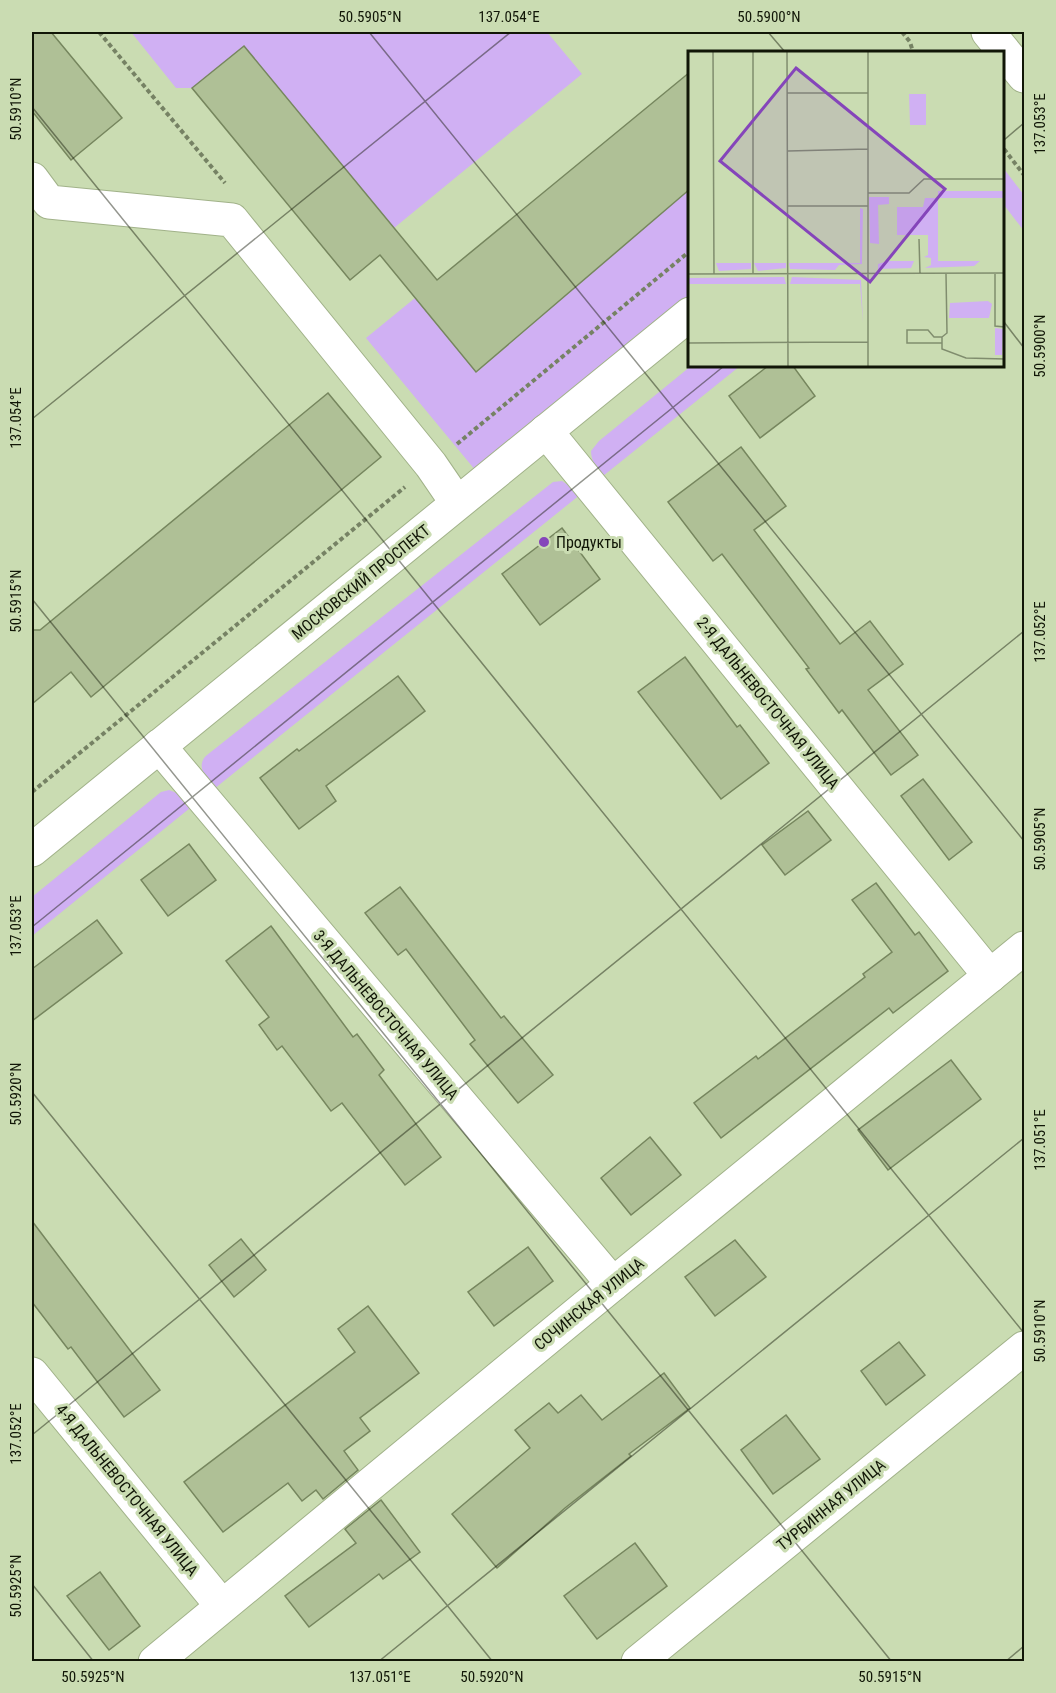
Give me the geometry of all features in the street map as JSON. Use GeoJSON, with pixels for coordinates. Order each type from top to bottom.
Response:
{"type":"FeatureCollection","features":[{"type":"Feature","properties":{"kind":"street"},"geometry":{"type":"LineString","coordinates":[[32,179],[50,202],[231,220],[431,465],[457,503]]}},
{"type":"Feature","properties":{"kind":"street","name":"МОСКОВСКИЙ ПРОСПЕКТ"},"geometry":{"type":"LineString","coordinates":[[32,850],[688,316]]}},
{"type":"Feature","properties":{"kind":"street","name":"2-Я ДАЛЬНЕВОСТОЧНАЯ УЛИЦА"},"geometry":{"type":"LineString","coordinates":[[546,431],[990,976]]}},
{"type":"Feature","properties":{"kind":"street","name":"3-Я ДАЛЬНЕВОСТОЧНАЯ УЛИЦА"},"geometry":{"type":"LineString","coordinates":[[159,746],[613,1284]]}},
{"type":"Feature","properties":{"kind":"street","name":"СОЧИНСКАЯ УЛИЦА"},"geometry":{"type":"LineString","coordinates":[[156,1662],[1024,948]]}},
{"type":"Feature","properties":{"kind":"street","name":"ТУРБИННАЯ УЛИЦА"},"geometry":{"type":"LineString","coordinates":[[638,1662],[1024,1348]]}},
{"type":"Feature","properties":{"kind":"street","name":"4-Я ДАЛЬНЕВОСТОЧНАЯ УЛИЦА"},"geometry":{"type":"LineString","coordinates":[[32,1374],[222,1606]]}},
{"type":"Feature","properties":{"kind":"path"},"geometry":{"type":"LineString","coordinates":[[902,32],[910,42],[913,51]]}},
{"type":"Feature","properties":{"kind":"path"},"geometry":{"type":"LineString","coordinates":[[1005,150],[1024,175]]}},
{"type":"Feature","properties":{"kind":"path"},"geometry":{"type":"LineString","coordinates":[[32,792],[688,253]]}},
{"type":"Feature","properties":{"kind":"shaded area"},"geometry":{"type":"Polygon","coordinates":[[[131,32],[547,32],[582,74],[394,228],[244,46],[192,88],[176,88],[131,32]]]}},
{"type":"Feature","properties":{"kind":"shaded area"},"geometry":{"type":"Polygon","coordinates":[[[1005,170],[1024,195],[1024,231],[1005,206],[1005,170]]]}},
{"type":"Feature","properties":{"kind":"shaded area"},"geometry":{"type":"Polygon","coordinates":[[[688,191],[688,321],[476,471],[366,338],[415,298],[477,372],[688,191]]]}},
{"type":"Feature","properties":{"kind":"shaded area"},"geometry":{"type":"Polygon","coordinates":[[[689,368],[738,368],[603,476],[594,464],[591,454],[599,441],[689,368]]]}},
{"type":"Feature","properties":{"kind":"shaded area"},"geometry":{"type":"Polygon","coordinates":[[[562,481],[581,494],[214,789],[202,768],[207,755],[553,482],[562,481]]]}},
{"type":"Feature","properties":{"kind":"shaded area"},"geometry":{"type":"Polygon","coordinates":[[[169,790],[179,794],[190,808],[32,936],[32,897],[161,792],[169,790]]]}},
{"type":"Feature","properties":{"kind":"building"},"geometry":{"type":"Polygon","coordinates":[[[32,32],[51,32],[122,118],[71,160],[32,111],[32,32]]]}},
{"type":"Feature","properties":{"kind":"building"},"geometry":{"type":"Polygon","coordinates":[[[244,46],[437,280],[688,74],[688,191],[476,372],[380,255],[350,280],[192,88],[244,46]]]}},
{"type":"Feature","properties":{"kind":"building"},"geometry":{"type":"Polygon","coordinates":[[[765,368],[794,368],[815,396],[760,438],[729,396],[765,368]]]}},
{"type":"Feature","properties":{"kind":"building"},"geometry":{"type":"Polygon","coordinates":[[[328,393],[381,457],[91,697],[71,672],[32,704],[32,630],[40,630],[328,393]]]}},
{"type":"Feature","properties":{"kind":"building"},"geometry":{"type":"Polygon","coordinates":[[[741,447],[786,506],[754,530],[840,644],[870,621],[903,664],[868,690],[918,755],[891,775],[842,710],[839,713],[806,669],[809,668],[722,554],[713,561],[668,502],[741,447]]]}},
{"type":"Feature","properties":{"kind":"building"},"geometry":{"type":"Polygon","coordinates":[[[562,528],[600,579],[540,625],[502,574],[562,528]]]}},
{"type":"Feature","properties":{"kind":"building"},"geometry":{"type":"Polygon","coordinates":[[[685,657],[737,727],[740,725],[769,763],[721,799],[638,692],[685,657]]]}},
{"type":"Feature","properties":{"kind":"building"},"geometry":{"type":"Polygon","coordinates":[[[398,676],[425,711],[326,786],[336,801],[299,829],[260,778],[398,676]]]}},
{"type":"Feature","properties":{"kind":"building"},"geometry":{"type":"Polygon","coordinates":[[[923,779],[972,842],[949,860],[901,796],[923,779]]]}},
{"type":"Feature","properties":{"kind":"building"},"geometry":{"type":"Polygon","coordinates":[[[808,811],[831,840],[785,875],[762,845],[808,811]]]}},
{"type":"Feature","properties":{"kind":"building"},"geometry":{"type":"Polygon","coordinates":[[[189,844],[216,880],[168,916],[141,880],[189,844]]]}},
{"type":"Feature","properties":{"kind":"building"},"geometry":{"type":"Polygon","coordinates":[[[876,883],[915,935],[919,932],[948,971],[893,1013],[889,1008],[721,1138],[694,1103],[756,1056],[758,1059],[865,977],[863,974],[892,952],[852,900],[876,883]]]}},
{"type":"Feature","properties":{"kind":"building"},"geometry":{"type":"Polygon","coordinates":[[[400,887],[501,1018],[504,1016],[553,1075],[518,1103],[470,1044],[475,1040],[406,949],[398,955],[365,913],[400,887]]]}},
{"type":"Feature","properties":{"kind":"building"},"geometry":{"type":"Polygon","coordinates":[[[97,920],[122,953],[32,1021],[32,969],[97,920]]]}},
{"type":"Feature","properties":{"kind":"building"},"geometry":{"type":"Polygon","coordinates":[[[271,926],[353,1037],[357,1034],[384,1070],[379,1075],[441,1157],[405,1185],[342,1103],[331,1111],[282,1046],[277,1050],[259,1025],[269,1017],[226,961],[271,926]]]}},
{"type":"Feature","properties":{"kind":"building"},"geometry":{"type":"Polygon","coordinates":[[[951,1060],[981,1099],[888,1170],[858,1130],[951,1060]]]}},
{"type":"Feature","properties":{"kind":"building"},"geometry":{"type":"Polygon","coordinates":[[[650,1137],[681,1175],[631,1215],[601,1178],[650,1137]]]}},
{"type":"Feature","properties":{"kind":"building"},"geometry":{"type":"Polygon","coordinates":[[[32,1221],[160,1390],[124,1417],[71,1347],[68,1349],[32,1302],[32,1221]]]}},
{"type":"Feature","properties":{"kind":"building"},"geometry":{"type":"Polygon","coordinates":[[[241,1239],[266,1270],[234,1297],[209,1265],[241,1239]]]}},
{"type":"Feature","properties":{"kind":"building"},"geometry":{"type":"Polygon","coordinates":[[[735,1240],[766,1277],[715,1316],[685,1277],[735,1240]]]}},
{"type":"Feature","properties":{"kind":"building"},"geometry":{"type":"Polygon","coordinates":[[[528,1247],[553,1281],[494,1326],[468,1292],[528,1247]]]}},
{"type":"Feature","properties":{"kind":"building"},"geometry":{"type":"Polygon","coordinates":[[[368,1306],[419,1373],[360,1418],[370,1431],[344,1451],[358,1470],[323,1499],[316,1490],[302,1501],[288,1483],[223,1532],[184,1482],[355,1352],[338,1329],[368,1306]]]}},
{"type":"Feature","properties":{"kind":"building"},"geometry":{"type":"Polygon","coordinates":[[[899,1342],[925,1375],[886,1405],[861,1371],[899,1342]]]}},
{"type":"Feature","properties":{"kind":"building"},"geometry":{"type":"Polygon","coordinates":[[[664,1373],[690,1408],[629,1454],[631,1456],[565,1508],[497,1568],[452,1514],[530,1448],[515,1430],[549,1403],[558,1413],[581,1395],[602,1420],[664,1373]]]}},
{"type":"Feature","properties":{"kind":"building"},"geometry":{"type":"Polygon","coordinates":[[[786,1415],[820,1459],[773,1494],[741,1450],[786,1415]]]}},
{"type":"Feature","properties":{"kind":"building"},"geometry":{"type":"Polygon","coordinates":[[[381,1500],[420,1552],[383,1579],[379,1574],[309,1627],[285,1596],[356,1543],[345,1529],[381,1500]]]}},
{"type":"Feature","properties":{"kind":"building"},"geometry":{"type":"Polygon","coordinates":[[[635,1543],[667,1586],[597,1639],[564,1596],[635,1543]]]}},
{"type":"Feature","properties":{"kind":"building"},"geometry":{"type":"Polygon","coordinates":[[[100,1572],[140,1626],[109,1650],[67,1596],[100,1572]]]}},
{"type":"Feature","properties":{"kind":"place","name":"Продукты"},"geometry":{"type":"Point","coordinates":[544,542]}}]}
